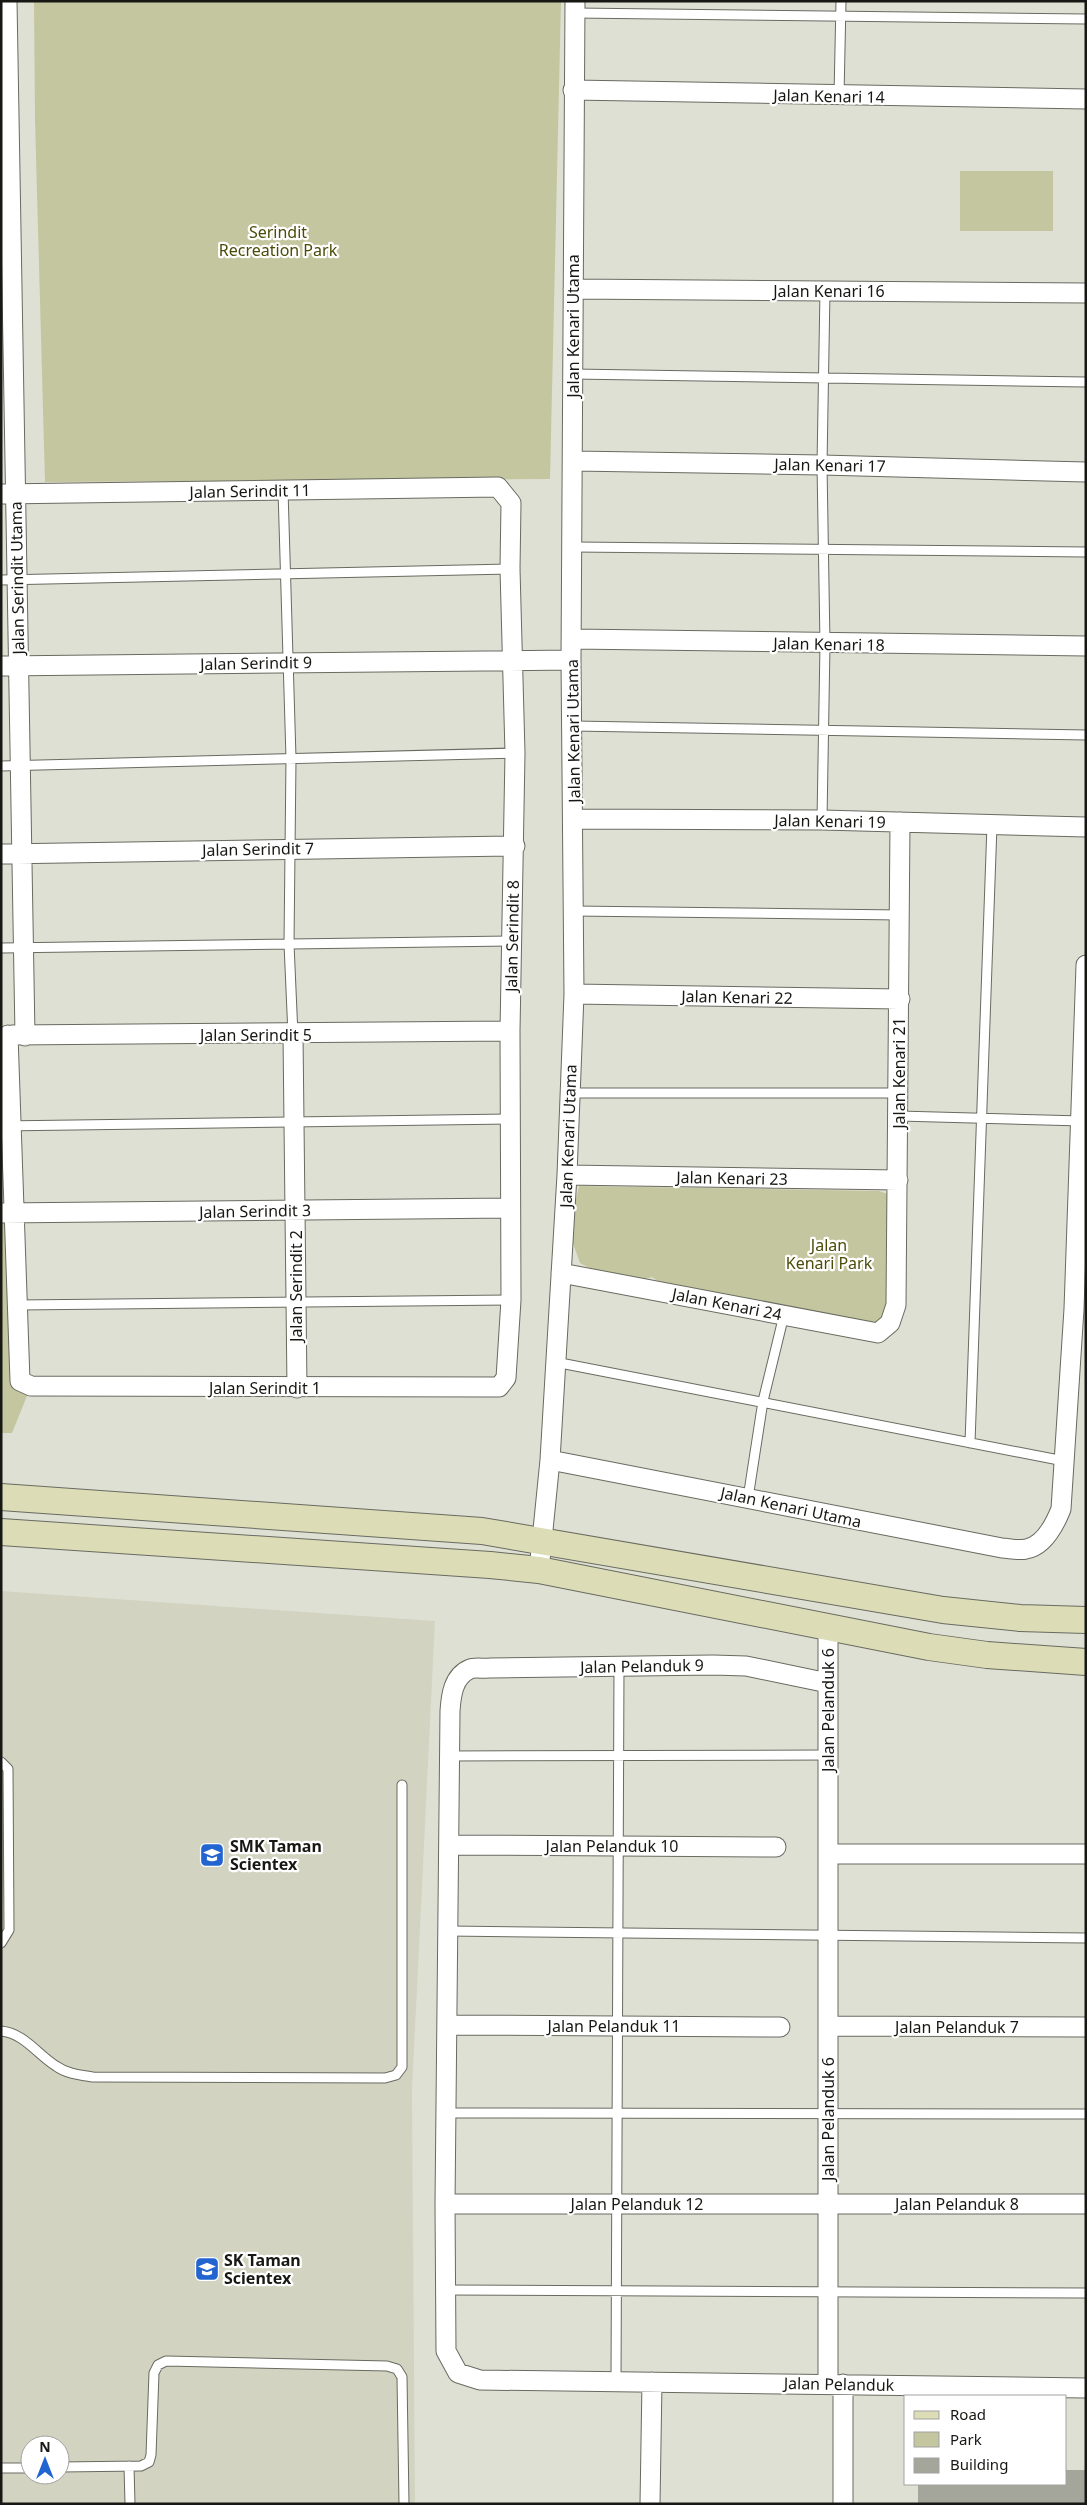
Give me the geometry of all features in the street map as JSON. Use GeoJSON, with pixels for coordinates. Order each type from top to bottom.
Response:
{"type":"FeatureCollection","features":[{"type":"Feature","properties":{"kind":"street","name":"Jalan Serindit Utama"},"geometry":{"type":"LineString","coordinates":[[7,1],[4,46],[11,766],[21,853],[23,948],[11,1035],[6,1126],[8,1213],[18,1305],[18,1370],[20,1381],[31,1386]]}},
{"type":"Feature","properties":{"kind":"street","name":"Jalan Kenari Utama"},"geometry":{"type":"LineString","coordinates":[[539,1570],[550,1460],[567,1176],[574,994],[574,819],[571,660],[573,639],[573,90],[575,7]]}},
{"type":"Feature","properties":{"kind":"street","name":"Jalan Kenari 14"},"geometry":{"type":"LineString","coordinates":[[573,90],[1086,99]]}},
{"type":"Feature","properties":{"kind":"street","name":"Jalan Kenari 16"},"geometry":{"type":"LineString","coordinates":[[573,289],[1086,293]]}},
{"type":"Feature","properties":{"kind":"street","name":"Jalan Kenari 17"},"geometry":{"type":"LineString","coordinates":[[574,462],[822,465],[1086,472]]}},
{"type":"Feature","properties":{"kind":"street","name":"Jalan Serindit 11"},"geometry":{"type":"LineString","coordinates":[[8,494],[498,487]]}},
{"type":"Feature","properties":{"kind":"street","name":"Jalan Serindit 8"},"geometry":{"type":"LineString","coordinates":[[498,487],[511,504],[511,660],[515,753],[515,846],[510,1031],[511,1300],[506,1378],[499,1387]]}},
{"type":"Feature","properties":{"kind":"street","name":"Jalan Kenari 18"},"geometry":{"type":"LineString","coordinates":[[573,639],[825,644],[1086,646]]}},
{"type":"Feature","properties":{"kind":"street","name":"Jalan Serindit 9"},"geometry":{"type":"LineString","coordinates":[[10,666],[571,660]]}},
{"type":"Feature","properties":{"kind":"street","name":"Jalan Kenari 19"},"geometry":{"type":"LineString","coordinates":[[574,819],[822,820],[1086,827]]}},
{"type":"Feature","properties":{"kind":"street","name":"Jalan Kenari 21"},"geometry":{"type":"LineString","coordinates":[[890,1323],[896,1305],[901,915],[900,822]]}},
{"type":"Feature","properties":{"kind":"street","name":"Jalan Serindit 7"},"geometry":{"type":"LineString","coordinates":[[1,854],[290,848],[515,846]]}},
{"type":"Feature","properties":{"kind":"street"},"geometry":{"type":"LineString","coordinates":[[1064,1461],[1074,1309],[1086,965]]}},
{"type":"Feature","properties":{"kind":"street","name":"Jalan Kenari 22"},"geometry":{"type":"LineString","coordinates":[[574,994],[900,999]]}},
{"type":"Feature","properties":{"kind":"street","name":"Jalan Serindit 5"},"geometry":{"type":"LineString","coordinates":[[11,1035],[510,1031]]}},
{"type":"Feature","properties":{"kind":"street","name":"Jalan Serindit 2"},"geometry":{"type":"LineString","coordinates":[[293,1034],[296,1122],[297,1388]]}},
{"type":"Feature","properties":{"kind":"street","name":"Jalan Kenari 23"},"geometry":{"type":"LineString","coordinates":[[567,1176],[898,1180]]}},
{"type":"Feature","properties":{"kind":"street","name":"Jalan Serindit 3"},"geometry":{"type":"LineString","coordinates":[[8,1213],[510,1208]]}},
{"type":"Feature","properties":{"kind":"street","name":"Jalan Kenari 24"},"geometry":{"type":"LineString","coordinates":[[561,1273],[878,1333],[890,1323]]}},
{"type":"Feature","properties":{"kind":"street","name":"Jalan Serindit 1"},"geometry":{"type":"LineString","coordinates":[[31,1386],[499,1387]]}},
{"type":"Feature","properties":{"kind":"street","name":"Jalan Kenari Utama"},"geometry":{"type":"LineString","coordinates":[[550,1460],[1002,1548],[1024,1550],[1032,1547],[1043,1538],[1055,1524],[1061,1509],[1064,1461]]}},
{"type":"Feature","properties":{"kind":"street"},"geometry":{"type":"LineString","coordinates":[[1,1497],[482,1531],[943,1610],[1020,1618],[1086,1620]]}},
{"type":"Feature","properties":{"kind":"street"},"geometry":{"type":"LineString","coordinates":[[1,1532],[480,1564],[539,1570],[828,1627],[987,1655],[1086,1662]]}},
{"type":"Feature","properties":{"kind":"street"},"geometry":{"type":"LineString","coordinates":[[772,1580],[818,1603],[824,1609],[828,1627]]}},
{"type":"Feature","properties":{"kind":"street","name":"Jalan Pelanduk 6"},"geometry":{"type":"LineString","coordinates":[[828,1627],[828,2293],[836,2384],[843,2504]]}},
{"type":"Feature","properties":{"kind":"street","name":"Jalan Pelanduk 9"},"geometry":{"type":"LineString","coordinates":[[449,1756],[452,1691],[458,1679],[470,1669],[746,1666],[828,1683]]}},
{"type":"Feature","properties":{"kind":"street"},"geometry":{"type":"LineString","coordinates":[[446,2290],[449,1756]]}},
{"type":"Feature","properties":{"kind":"street","name":"Jalan Pelanduk 10"},"geometry":{"type":"LineString","coordinates":[[449,1845],[776,1847]]}},
{"type":"Feature","properties":{"kind":"street"},"geometry":{"type":"LineString","coordinates":[[828,1854],[1086,1854]]}},
{"type":"Feature","properties":{"kind":"street","name":"Jalan Pelanduk 11"},"geometry":{"type":"LineString","coordinates":[[448,2025],[780,2027]]}},
{"type":"Feature","properties":{"kind":"street","name":"Jalan Pelanduk 7"},"geometry":{"type":"LineString","coordinates":[[828,2026],[1086,2027]]}},
{"type":"Feature","properties":{"kind":"street","name":"Jalan Pelanduk 12"},"geometry":{"type":"LineString","coordinates":[[445,2204],[828,2204]]}},
{"type":"Feature","properties":{"kind":"street","name":"Jalan Pelanduk 8"},"geometry":{"type":"LineString","coordinates":[[828,2204],[1086,2204]]}},
{"type":"Feature","properties":{"kind":"street","name":"Jalan Pelanduk"},"geometry":{"type":"LineString","coordinates":[[446,2290],[446,2351],[458,2372],[480,2380],[1086,2388]]}},
{"type":"Feature","properties":{"kind":"street"},"geometry":{"type":"LineString","coordinates":[[650,2504],[652,2382]]}},
{"type":"Feature","properties":{"kind":"lane"},"geometry":{"type":"LineString","coordinates":[[839,96],[841,1]]}},
{"type":"Feature","properties":{"kind":"lane"},"geometry":{"type":"LineString","coordinates":[[575,7],[840,18],[1086,20]]}},
{"type":"Feature","properties":{"kind":"lane"},"geometry":{"type":"LineString","coordinates":[[822,820],[822,730],[825,644],[822,465],[825,290]]}},
{"type":"Feature","properties":{"kind":"lane"},"geometry":{"type":"LineString","coordinates":[[573,374],[1086,382]]}},
{"type":"Feature","properties":{"kind":"lane"},"geometry":{"type":"LineString","coordinates":[[283,490],[291,758],[289,944],[293,1034]]}},
{"type":"Feature","properties":{"kind":"lane"},"geometry":{"type":"LineString","coordinates":[[573,547],[1086,552]]}},
{"type":"Feature","properties":{"kind":"lane"},"geometry":{"type":"LineString","coordinates":[[9,580],[510,569]]}},
{"type":"Feature","properties":{"kind":"lane"},"geometry":{"type":"LineString","coordinates":[[573,726],[1086,735]]}},
{"type":"Feature","properties":{"kind":"lane"},"geometry":{"type":"LineString","coordinates":[[11,766],[515,753]]}},
{"type":"Feature","properties":{"kind":"lane"},"geometry":{"type":"LineString","coordinates":[[970,1443],[992,825]]}},
{"type":"Feature","properties":{"kind":"lane"},"geometry":{"type":"LineString","coordinates":[[574,911],[901,915]]}},
{"type":"Feature","properties":{"kind":"lane"},"geometry":{"type":"LineString","coordinates":[[1,948],[512,941]]}},
{"type":"Feature","properties":{"kind":"lane"},"geometry":{"type":"LineString","coordinates":[[570,1093],[899,1093]]}},
{"type":"Feature","properties":{"kind":"lane"},"geometry":{"type":"LineString","coordinates":[[899,1116],[981,1120],[1082,1121]]}},
{"type":"Feature","properties":{"kind":"lane"},"geometry":{"type":"LineString","coordinates":[[6,1126],[510,1119]]}},
{"type":"Feature","properties":{"kind":"lane"},"geometry":{"type":"LineString","coordinates":[[18,1305],[296,1304],[511,1300]]}},
{"type":"Feature","properties":{"kind":"lane"},"geometry":{"type":"LineString","coordinates":[[748,1498],[763,1401],[784,1315]]}},
{"type":"Feature","properties":{"kind":"lane"},"geometry":{"type":"LineString","coordinates":[[555,1362],[1064,1461]]}},
{"type":"Feature","properties":{"kind":"lane"},"geometry":{"type":"LineString","coordinates":[[616,2382],[619,1666]]}},
{"type":"Feature","properties":{"kind":"lane"},"geometry":{"type":"LineString","coordinates":[[449,1756],[828,1755]]}},
{"type":"Feature","properties":{"kind":"lane"},"geometry":{"type":"LineString","coordinates":[[1,1762],[8,1769],[9,1902],[9,1930],[1,1944]]}},
{"type":"Feature","properties":{"kind":"lane"},"geometry":{"type":"LineString","coordinates":[[1,2031],[16,2034],[56,2067],[72,2074],[93,2077],[385,2078],[396,2075],[402,2067],[402,1786]]}},
{"type":"Feature","properties":{"kind":"lane"},"geometry":{"type":"LineString","coordinates":[[448,1932],[1086,1938]]}},
{"type":"Feature","properties":{"kind":"lane"},"geometry":{"type":"LineString","coordinates":[[446,2113],[1086,2114]]}},
{"type":"Feature","properties":{"kind":"lane"},"geometry":{"type":"LineString","coordinates":[[446,2290],[1086,2293]]}},
{"type":"Feature","properties":{"kind":"lane"},"geometry":{"type":"LineString","coordinates":[[70,2467],[141,2466],[149,2462],[151,2455],[154,2373],[158,2365],[166,2361],[387,2366],[397,2369],[402,2377],[404,2504]]}},
{"type":"Feature","properties":{"kind":"lane"},"geometry":{"type":"LineString","coordinates":[[129,2466],[130,2504]]}},
{"type":"Feature","properties":{"kind":"lane"},"geometry":{"type":"LineString","coordinates":[[1,2468],[20,2468]]}},
{"type":"Feature","properties":{"kind":"shaded area"},"geometry":{"type":"Polygon","coordinates":[[[1,1591],[435,1621],[412,2090],[415,2504],[1,2504],[1,1591]]]}},
{"type":"Feature","properties":{"kind":"green space","name":"Serindit Recreation Park"},"geometry":{"type":"Polygon","coordinates":[[[34,1],[561,1],[550,479],[45,482],[35,120],[34,1]]]}},
{"type":"Feature","properties":{"kind":"green space"},"geometry":{"type":"Polygon","coordinates":[[[960,171],[1053,171],[1053,231],[960,231],[960,171]]]}},
{"type":"Feature","properties":{"kind":"green space","name":"Jalan Kenari Park"},"geometry":{"type":"Polygon","coordinates":[[[579,1186],[879,1191],[897,1197],[890,1323],[840,1321],[662,1284],[652,1277],[632,1283],[606,1277],[580,1263],[569,1232],[579,1186]]]}},
{"type":"Feature","properties":{"kind":"green space"},"geometry":{"type":"Polygon","coordinates":[[[1,1213],[16,1213],[18,1370],[31,1386],[12,1433],[1,1433],[1,1213]]]}},
{"type":"Feature","properties":{"kind":"building"},"geometry":{"type":"Polygon","coordinates":[[[1067,2470],[1086,2470],[1086,2504],[918,2504],[918,2485],[1067,2485],[1067,2470]]]}},
{"type":"Feature","properties":{"kind":"place","name":"SMK Taman Scientex"},"geometry":{"type":"Point","coordinates":[212,1855]}},
{"type":"Feature","properties":{"kind":"place","name":"SK Taman Scientex"},"geometry":{"type":"Point","coordinates":[207,2269]}}]}
